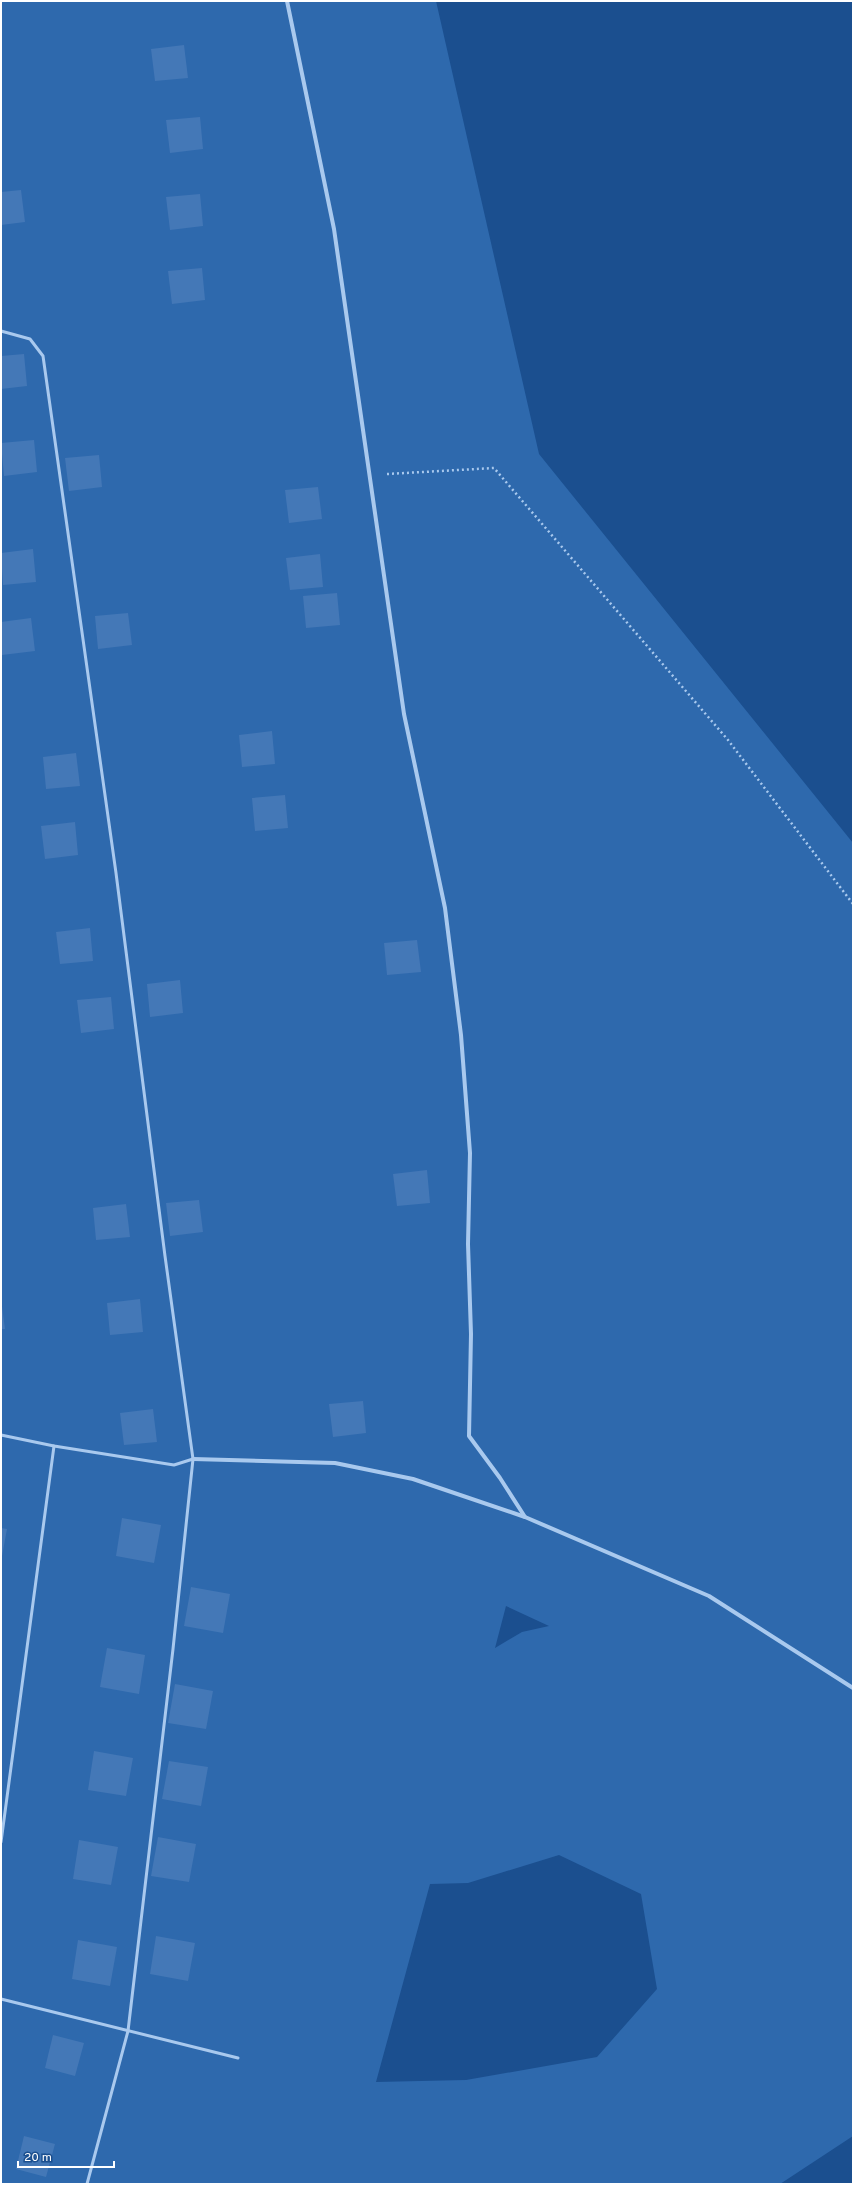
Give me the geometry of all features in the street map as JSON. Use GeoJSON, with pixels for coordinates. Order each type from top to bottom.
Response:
{"type":"FeatureCollection","features":[{"type":"Feature","properties":{"kind":"street"},"geometry":{"type":"LineString","coordinates":[[287,1],[334,230],[404,714],[445,908],[461,1035],[470,1153],[468,1244],[471,1334],[469,1436],[500,1478],[525,1517]]}},
{"type":"Feature","properties":{"kind":"street"},"geometry":{"type":"LineString","coordinates":[[193,1459],[335,1463],[414,1478],[525,1517],[709,1596],[853,1688]]}},
{"type":"Feature","properties":{"kind":"lane"},"geometry":{"type":"LineString","coordinates":[[1,332],[30,339],[43,356],[116,873],[165,1256],[193,1459],[173,1649],[128,2031],[87,2184]]}},
{"type":"Feature","properties":{"kind":"lane"},"geometry":{"type":"LineString","coordinates":[[1,1435],[54,1446],[174,1464],[193,1459]]}},
{"type":"Feature","properties":{"kind":"lane"},"geometry":{"type":"LineString","coordinates":[[1,1842],[54,1446]]}},
{"type":"Feature","properties":{"kind":"lane"},"geometry":{"type":"LineString","coordinates":[[1,1999],[238,2058]]}},
{"type":"Feature","properties":{"kind":"path"},"geometry":{"type":"LineString","coordinates":[[370,475],[494,468],[728,740],[853,904]]}},
{"type":"Feature","properties":{"kind":"shaded area"},"geometry":{"type":"Polygon","coordinates":[[[1,1],[436,1],[539,454],[853,843],[853,2136],[780,2184],[1,2184],[1,1]],[[506,1606],[495,1648],[522,1632],[549,1626],[506,1606]],[[559,1855],[468,1883],[430,1884],[376,2082],[466,2080],[597,2057],[657,1989],[641,1894],[559,1855]]]}},
{"type":"Feature","properties":{"kind":"building"},"geometry":{"type":"Polygon","coordinates":[[[184,45],[188,78],[155,81],[151,49],[184,45]]]}},
{"type":"Feature","properties":{"kind":"building"},"geometry":{"type":"Polygon","coordinates":[[[200,117],[203,149],[170,153],[166,120],[200,117]]]}},
{"type":"Feature","properties":{"kind":"building"},"geometry":{"type":"Polygon","coordinates":[[[21,190],[25,222],[1,225],[1,192],[21,190]]]}},
{"type":"Feature","properties":{"kind":"building"},"geometry":{"type":"Polygon","coordinates":[[[200,194],[203,226],[170,230],[166,197],[200,194]]]}},
{"type":"Feature","properties":{"kind":"building"},"geometry":{"type":"Polygon","coordinates":[[[202,268],[205,300],[172,304],[168,271],[202,268]]]}},
{"type":"Feature","properties":{"kind":"building"},"geometry":{"type":"Polygon","coordinates":[[[24,354],[27,386],[1,389],[1,356],[24,354]]]}},
{"type":"Feature","properties":{"kind":"building"},"geometry":{"type":"Polygon","coordinates":[[[34,440],[37,472],[4,476],[1,443],[34,440]]]}},
{"type":"Feature","properties":{"kind":"building"},"geometry":{"type":"Polygon","coordinates":[[[99,455],[102,487],[69,491],[65,458],[99,455]]]}},
{"type":"Feature","properties":{"kind":"building"},"geometry":{"type":"Polygon","coordinates":[[[318,487],[322,519],[289,523],[285,490],[318,487]]]}},
{"type":"Feature","properties":{"kind":"building"},"geometry":{"type":"Polygon","coordinates":[[[33,549],[36,582],[3,585],[1,553],[33,549]]]}},
{"type":"Feature","properties":{"kind":"building"},"geometry":{"type":"Polygon","coordinates":[[[320,554],[323,587],[290,590],[286,558],[320,554]]]}},
{"type":"Feature","properties":{"kind":"building"},"geometry":{"type":"Polygon","coordinates":[[[337,593],[340,625],[306,628],[303,596],[337,593]]]}},
{"type":"Feature","properties":{"kind":"building"},"geometry":{"type":"Polygon","coordinates":[[[128,613],[132,645],[98,649],[95,616],[128,613]]]}},
{"type":"Feature","properties":{"kind":"building"},"geometry":{"type":"Polygon","coordinates":[[[31,618],[35,651],[2,655],[1,622],[31,618]]]}},
{"type":"Feature","properties":{"kind":"building"},"geometry":{"type":"Polygon","coordinates":[[[272,731],[275,764],[242,767],[239,735],[272,731]]]}},
{"type":"Feature","properties":{"kind":"building"},"geometry":{"type":"Polygon","coordinates":[[[76,753],[80,786],[46,789],[43,757],[76,753]]]}},
{"type":"Feature","properties":{"kind":"building"},"geometry":{"type":"Polygon","coordinates":[[[285,795],[288,828],[255,831],[252,798],[285,795]]]}},
{"type":"Feature","properties":{"kind":"building"},"geometry":{"type":"Polygon","coordinates":[[[75,822],[78,855],[45,859],[41,826],[75,822]]]}},
{"type":"Feature","properties":{"kind":"building"},"geometry":{"type":"Polygon","coordinates":[[[90,928],[93,961],[60,964],[56,932],[90,928]]]}},
{"type":"Feature","properties":{"kind":"building"},"geometry":{"type":"Polygon","coordinates":[[[417,940],[421,972],[387,975],[384,943],[417,940]]]}},
{"type":"Feature","properties":{"kind":"building"},"geometry":{"type":"Polygon","coordinates":[[[180,980],[183,1013],[150,1017],[147,984],[180,980]]]}},
{"type":"Feature","properties":{"kind":"building"},"geometry":{"type":"Polygon","coordinates":[[[111,997],[114,1029],[81,1033],[77,1000],[111,997]]]}},
{"type":"Feature","properties":{"kind":"building"},"geometry":{"type":"Polygon","coordinates":[[[427,1170],[430,1203],[397,1206],[393,1174],[427,1170]]]}},
{"type":"Feature","properties":{"kind":"building"},"geometry":{"type":"Polygon","coordinates":[[[199,1200],[203,1232],[170,1236],[166,1203],[199,1200]]]}},
{"type":"Feature","properties":{"kind":"building"},"geometry":{"type":"Polygon","coordinates":[[[126,1204],[130,1237],[96,1240],[93,1208],[126,1204]]]}},
{"type":"Feature","properties":{"kind":"building"},"geometry":{"type":"Polygon","coordinates":[[[1,1299],[5,1329],[1,1329],[1,1299]]]}},
{"type":"Feature","properties":{"kind":"building"},"geometry":{"type":"Polygon","coordinates":[[[140,1299],[143,1332],[110,1335],[107,1303],[140,1299]]]}},
{"type":"Feature","properties":{"kind":"building"},"geometry":{"type":"Polygon","coordinates":[[[363,1401],[366,1433],[333,1437],[329,1404],[363,1401]]]}},
{"type":"Feature","properties":{"kind":"building"},"geometry":{"type":"Polygon","coordinates":[[[153,1409],[157,1442],[124,1445],[120,1413],[153,1409]]]}},
{"type":"Feature","properties":{"kind":"building"},"geometry":{"type":"Polygon","coordinates":[[[122,1518],[161,1525],[154,1563],[116,1556],[122,1518]]]}},
{"type":"Feature","properties":{"kind":"building"},"geometry":{"type":"Polygon","coordinates":[[[1,1528],[7,1529],[2,1556],[1,1556],[1,1528]]]}},
{"type":"Feature","properties":{"kind":"building"},"geometry":{"type":"Polygon","coordinates":[[[191,1587],[230,1594],[223,1633],[184,1626],[191,1587]]]}},
{"type":"Feature","properties":{"kind":"building"},"geometry":{"type":"Polygon","coordinates":[[[107,1648],[145,1655],[139,1694],[100,1687],[107,1648]]]}},
{"type":"Feature","properties":{"kind":"building"},"geometry":{"type":"Polygon","coordinates":[[[175,1684],[213,1691],[206,1729],[168,1723],[175,1684]]]}},
{"type":"Feature","properties":{"kind":"building"},"geometry":{"type":"Polygon","coordinates":[[[94,1751],[133,1758],[126,1796],[88,1790],[94,1751]]]}},
{"type":"Feature","properties":{"kind":"building"},"geometry":{"type":"Polygon","coordinates":[[[169,1761],[208,1767],[201,1806],[162,1799],[169,1761]]]}},
{"type":"Feature","properties":{"kind":"building"},"geometry":{"type":"Polygon","coordinates":[[[158,1837],[196,1844],[189,1882],[151,1876],[158,1837]]]}},
{"type":"Feature","properties":{"kind":"building"},"geometry":{"type":"Polygon","coordinates":[[[79,1840],[118,1847],[111,1885],[73,1879],[79,1840]]]}},
{"type":"Feature","properties":{"kind":"building"},"geometry":{"type":"Polygon","coordinates":[[[156,1936],[195,1943],[188,1981],[150,1974],[156,1936]]]}},
{"type":"Feature","properties":{"kind":"building"},"geometry":{"type":"Polygon","coordinates":[[[78,1940],[117,1947],[110,1986],[72,1979],[78,1940]]]}},
{"type":"Feature","properties":{"kind":"building"},"geometry":{"type":"Polygon","coordinates":[[[53,2035],[84,2043],[75,2076],[45,2068],[53,2035]]]}},
{"type":"Feature","properties":{"kind":"building"},"geometry":{"type":"Polygon","coordinates":[[[24,2136],[55,2144],[46,2177],[16,2169],[24,2136]]]}}]}
